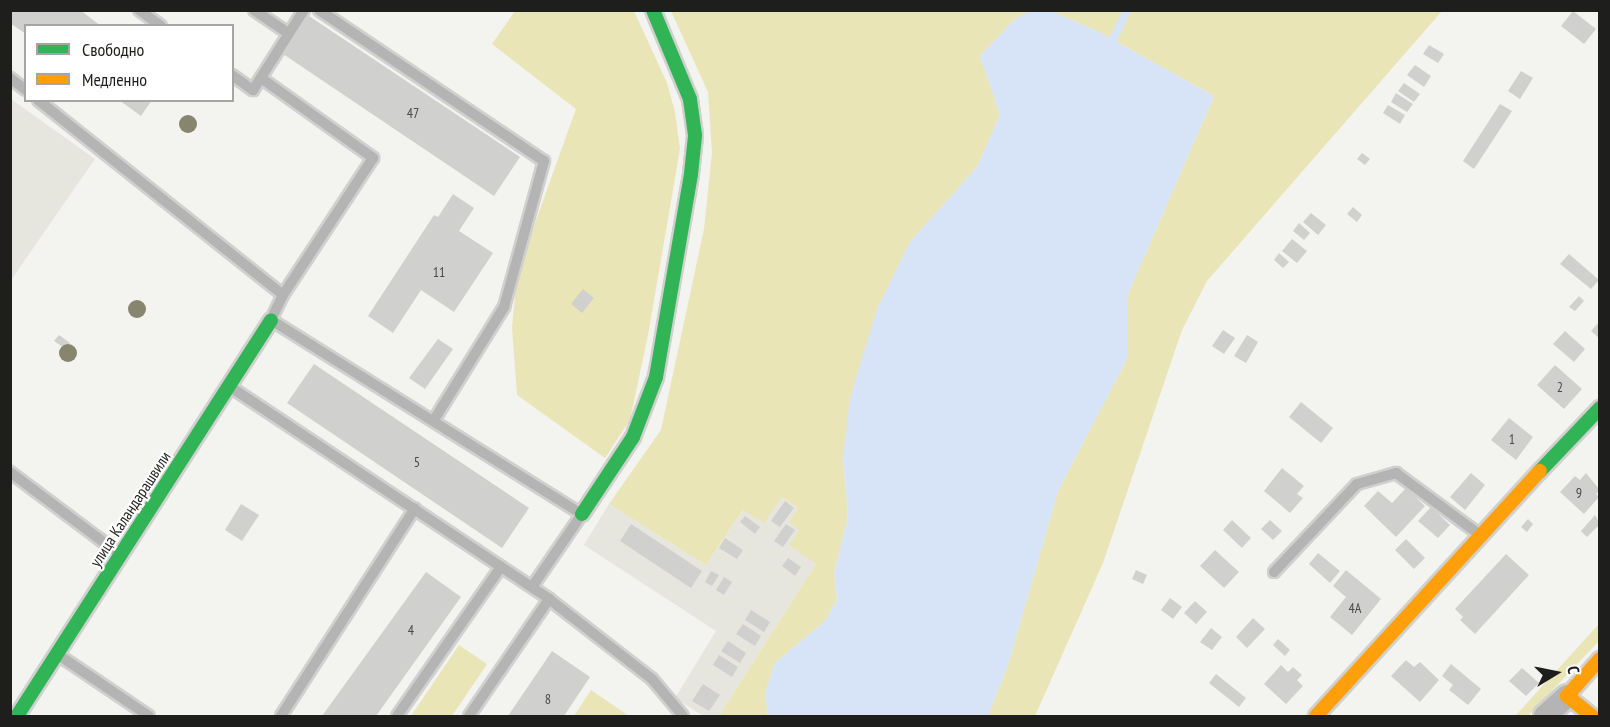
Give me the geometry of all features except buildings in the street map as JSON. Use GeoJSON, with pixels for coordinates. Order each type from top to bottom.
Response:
{"type":"FeatureCollection","features":[{"type":"Feature","properties":{"kind":"street"},"geometry":{"type":"LineString","coordinates":[[582,514],[633,437],[656,377],[692,174],[695,135],[690,99],[653,10]]}},
{"type":"Feature","properties":{"kind":"street","name":"улица Каландарашвили"},"geometry":{"type":"LineString","coordinates":[[17,717],[271,320]]}},
{"type":"Feature","properties":{"kind":"street"},"geometry":{"type":"LineString","coordinates":[[1316,717],[1479,534],[1599,408]]}},
{"type":"Feature","properties":{"kind":"street"},"geometry":{"type":"LineString","coordinates":[[1545,717],[1599,659]]}},
{"type":"Feature","properties":{"kind":"street"},"geometry":{"type":"LineString","coordinates":[[1567,696],[1592,717]]}},
{"type":"Feature","properties":{"kind":"lane"},"geometry":{"type":"LineString","coordinates":[[139,10],[158,24]]}},
{"type":"Feature","properties":{"kind":"lane"},"geometry":{"type":"LineString","coordinates":[[254,10],[288,33]]}},
{"type":"Feature","properties":{"kind":"lane"},"geometry":{"type":"LineString","coordinates":[[234,76],[253,90],[304,10]]}},
{"type":"Feature","properties":{"kind":"lane"},"geometry":{"type":"LineString","coordinates":[[319,10],[544,161],[504,307],[434,420]]}},
{"type":"Feature","properties":{"kind":"lane"},"geometry":{"type":"LineString","coordinates":[[10,78],[24,88]]}},
{"type":"Feature","properties":{"kind":"lane"},"geometry":{"type":"LineString","coordinates":[[261,78],[373,158],[283,295],[271,320],[582,514],[532,587]]}},
{"type":"Feature","properties":{"kind":"lane"},"geometry":{"type":"LineString","coordinates":[[41,102],[283,295]]}},
{"type":"Feature","properties":{"kind":"lane"},"geometry":{"type":"LineString","coordinates":[[229,386],[549,599],[652,679],[683,717]]}},
{"type":"Feature","properties":{"kind":"lane"},"geometry":{"type":"LineString","coordinates":[[10,472],[120,555]]}},
{"type":"Feature","properties":{"kind":"lane"},"geometry":{"type":"LineString","coordinates":[[1274,572],[1357,484],[1396,473],[1479,534]]}},
{"type":"Feature","properties":{"kind":"lane"},"geometry":{"type":"LineString","coordinates":[[281,717],[415,508]]}},
{"type":"Feature","properties":{"kind":"lane"},"geometry":{"type":"LineString","coordinates":[[397,717],[501,567]]}},
{"type":"Feature","properties":{"kind":"lane"},"geometry":{"type":"LineString","coordinates":[[469,717],[549,599]]}},
{"type":"Feature","properties":{"kind":"lane"},"geometry":{"type":"LineString","coordinates":[[57,654],[149,717]]}},
{"type":"Feature","properties":{"kind":"shaded area"},"geometry":{"type":"Polygon","coordinates":[[[515,11],[634,11],[667,83],[675,112],[680,149],[648,335],[630,420],[605,458],[517,395],[512,328],[517,273],[576,109],[492,44],[515,11]]]}},
{"type":"Feature","properties":{"kind":"shaded area"},"geometry":{"type":"Polygon","coordinates":[[[671,11],[1032,11],[1015,19],[980,56],[1000,115],[977,167],[910,242],[843,458],[848,517],[834,574],[837,600],[825,621],[775,663],[765,693],[768,716],[719,716],[816,564],[789,545],[799,530],[789,522],[798,508],[782,497],[764,523],[743,510],[706,565],[609,504],[661,430],[704,229],[712,153],[708,92],[671,11]]]}},
{"type":"Feature","properties":{"kind":"shaded area"},"geometry":{"type":"Polygon","coordinates":[[[1051,11],[1442,11],[1207,281],[1182,330],[1103,563],[1035,716],[988,716],[1008,665],[1058,491],[1128,357],[1128,294],[1214,96],[1097,31],[1051,11]]]}},
{"type":"Feature","properties":{"kind":"shaded area"},"geometry":{"type":"Polygon","coordinates":[[[11,99],[95,159],[11,280],[11,99]]]}},
{"type":"Feature","properties":{"kind":"shaded area"},"geometry":{"type":"Polygon","coordinates":[[[782,497],[798,508],[799,530],[816,564],[719,716],[703,716],[675,698],[716,631],[584,545],[609,504],[706,565],[744,509],[782,497]]]}},
{"type":"Feature","properties":{"kind":"shaded area"},"geometry":{"type":"Polygon","coordinates":[[[1599,624],[1599,641],[1528,716],[1515,716],[1599,624]]]}},
{"type":"Feature","properties":{"kind":"shaded area"},"geometry":{"type":"Polygon","coordinates":[[[459,645],[487,664],[452,716],[411,716],[459,645]]]}},
{"type":"Feature","properties":{"kind":"shaded area"},"geometry":{"type":"Polygon","coordinates":[[[591,690],[629,716],[574,716],[591,690]]]}},
{"type":"Feature","properties":{"kind":"water"},"geometry":{"type":"Polygon","coordinates":[[[1032,10],[1051,11],[1097,31],[1214,96],[1128,294],[1128,357],[1058,491],[1008,665],[988,716],[768,716],[765,693],[775,663],[825,621],[837,600],[834,574],[848,517],[843,458],[850,398],[877,309],[910,242],[977,167],[1000,115],[980,56],[1015,19],[1032,10]]]}},
{"type":"Feature","properties":{"kind":"waterway"},"geometry":{"type":"LineString","coordinates":[[1110,47],[1127,10]]}},
{"type":"Feature","properties":{"kind":"traffic: fast"},"geometry":{"type":"LineString","coordinates":[[582,514],[633,437],[656,377],[691,174],[695,135],[690,99],[653,10]]}},
{"type":"Feature","properties":{"kind":"traffic: fast"},"geometry":{"type":"LineString","coordinates":[[17,716],[271,320]]}},
{"type":"Feature","properties":{"kind":"traffic: fast"},"geometry":{"type":"LineString","coordinates":[[1540,471],[1600,408]]}},
{"type":"Feature","properties":{"kind":"traffic: slow"},"geometry":{"type":"LineString","coordinates":[[1316,716],[1540,471]]}},
{"type":"Feature","properties":{"kind":"traffic: slow"},"geometry":{"type":"LineString","coordinates":[[1592,716],[1567,696],[1600,659]]}}]}
